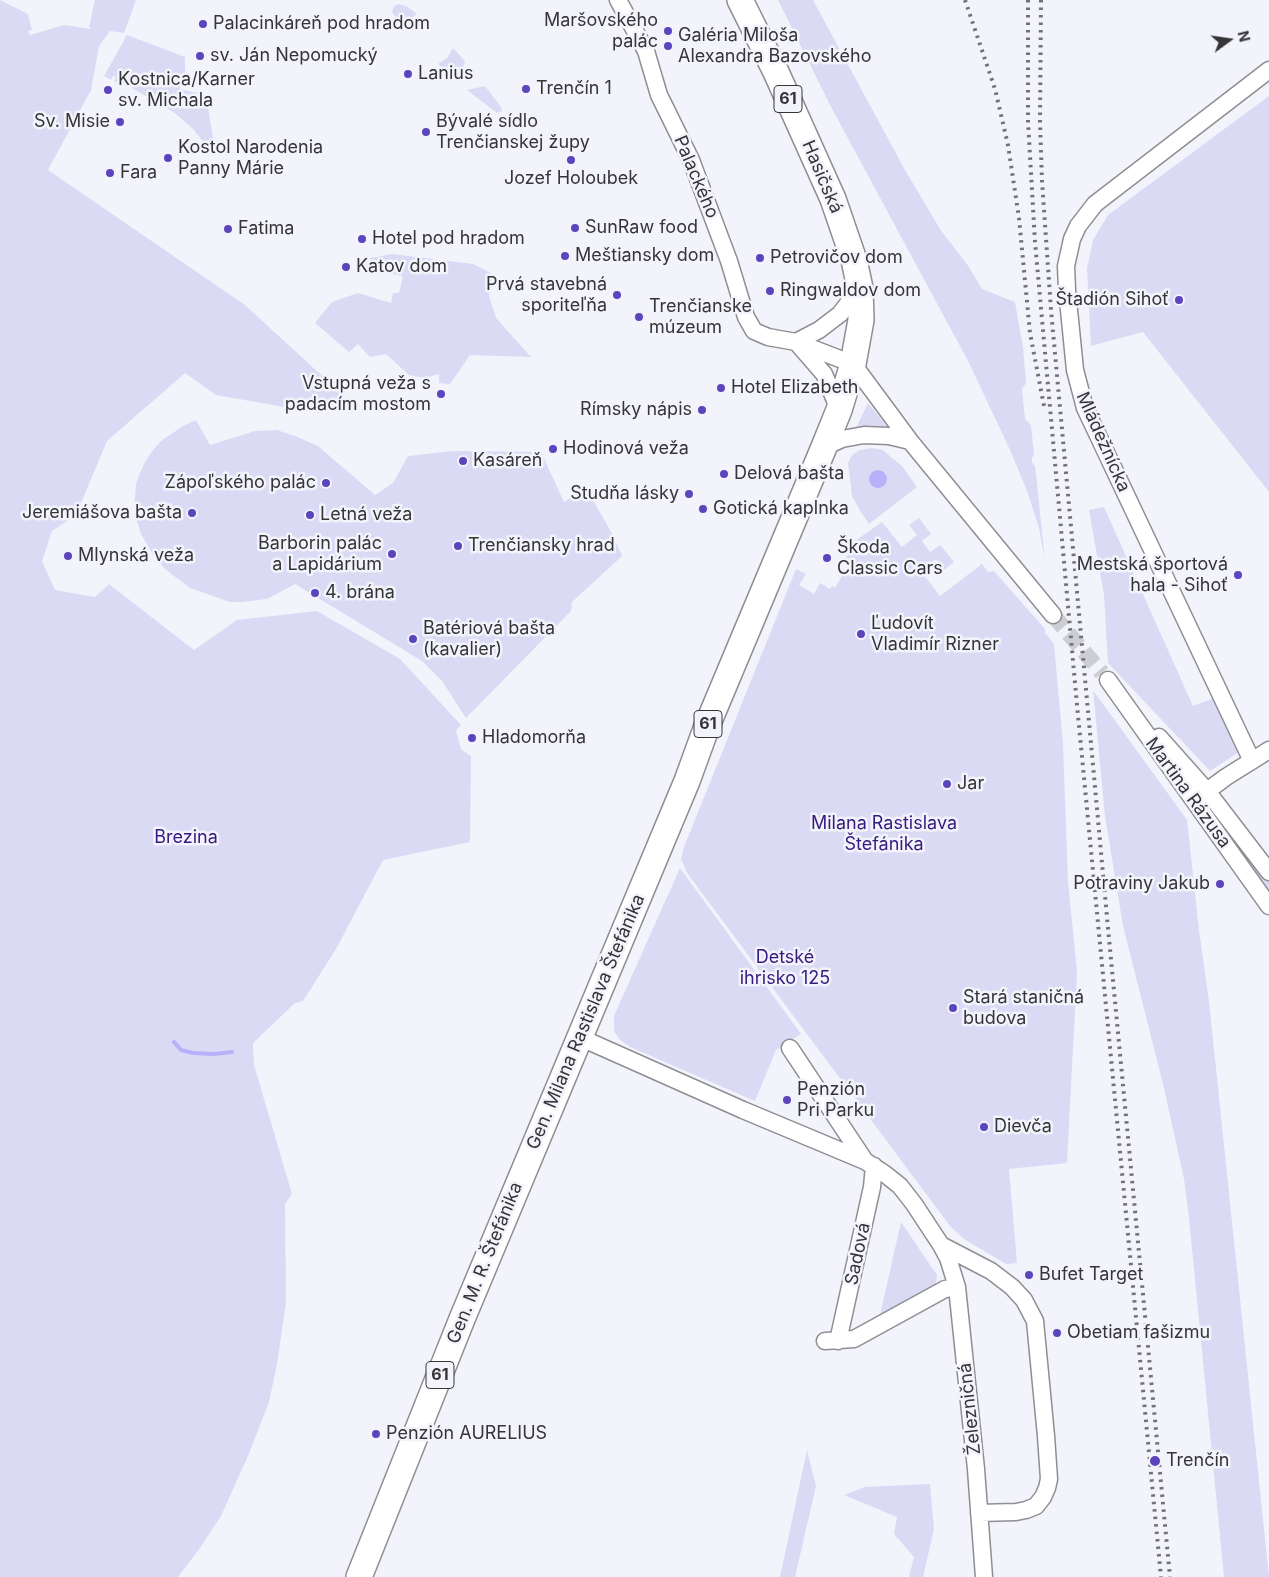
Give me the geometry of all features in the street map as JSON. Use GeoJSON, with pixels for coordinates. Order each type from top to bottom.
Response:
{"type":"FeatureCollection","features":[{"type":"Feature","properties":{"kind":"main road","name":"Hasičská"},"geometry":{"type":"LineString","coordinates":[[740,0],[776,72],[833,199],[854,260],[860,288],[861,320],[853,364]]}},
{"type":"Feature","properties":{"kind":"main road","name":"61"},"geometry":{"type":"LineString","coordinates":[[824,447],[839,410],[853,364]]}},
{"type":"Feature","properties":{"kind":"main road","name":"Gen. Milana Rastislava Štefánika"},"geometry":{"type":"LineString","coordinates":[[523,1173],[824,447]]}},
{"type":"Feature","properties":{"kind":"main road","name":"Gen. M. R. Štefánika"},"geometry":{"type":"LineString","coordinates":[[359,1577],[523,1173]]}},
{"type":"Feature","properties":{"kind":"street","name":"Palackého"},"geometry":{"type":"LineString","coordinates":[[618,0],[646,51],[659,95],[691,160],[729,261],[746,316],[754,331],[764,336],[789,341],[853,364]]}},
{"type":"Feature","properties":{"kind":"street","name":"Mládežnícka"},"geometry":{"type":"LineString","coordinates":[[1252,761],[1085,408],[1075,370],[1066,266],[1072,240],[1078,226],[1096,204],[1269,70]]}},
{"type":"Feature","properties":{"kind":"street"},"geometry":{"type":"LineString","coordinates":[[839,410],[824,374],[789,341],[819,330],[840,314],[860,288]]}},
{"type":"Feature","properties":{"kind":"street"},"geometry":{"type":"LineString","coordinates":[[853,364],[910,441],[1053,615]]}},
{"type":"Feature","properties":{"kind":"street"},"geometry":{"type":"LineString","coordinates":[[824,447],[842,439],[864,435],[888,436],[910,441]]}},
{"type":"Feature","properties":{"kind":"street","name":"Martina Rázusa"},"geometry":{"type":"LineString","coordinates":[[1269,872],[1207,791],[1105,677],[1269,906]]}},
{"type":"Feature","properties":{"kind":"street"},"geometry":{"type":"LineString","coordinates":[[1193,802],[1269,750]]}},
{"type":"Feature","properties":{"kind":"street"},"geometry":{"type":"LineString","coordinates":[[580,1037],[743,1110],[870,1163]]}},
{"type":"Feature","properties":{"kind":"street"},"geometry":{"type":"LineString","coordinates":[[790,1048],[870,1163]]}},
{"type":"Feature","properties":{"kind":"street","name":"Železničná"},"geometry":{"type":"LineString","coordinates":[[870,1163],[900,1186],[941,1245],[948,1258],[957,1287],[984,1577]]}},
{"type":"Feature","properties":{"kind":"street","name":"Sadová"},"geometry":{"type":"LineString","coordinates":[[870,1163],[872,1187],[832,1341],[854,1339],[945,1289],[957,1287]]}},
{"type":"Feature","properties":{"kind":"street"},"geometry":{"type":"LineString","coordinates":[[941,1245],[991,1271],[1012,1287],[1024,1300],[1035,1321],[1046,1436],[1049,1478],[1047,1488],[1044,1497],[1036,1506],[1026,1510],[979,1513]]}},
{"type":"Feature","properties":{"kind":"green space","name":"Brezina"},"geometry":{"type":"Polygon","coordinates":[[[0,0],[28,14],[32,30],[28,31],[30,35],[64,25],[90,29],[95,0],[136,0],[124,33],[110,31],[99,46],[91,90],[48,170],[245,305],[344,396],[318,413],[216,395],[185,373],[107,441],[76,515],[52,531],[42,561],[55,590],[95,597],[109,584],[194,650],[237,620],[317,611],[400,659],[461,725],[456,731],[461,749],[471,756],[470,842],[383,860],[336,949],[303,1001],[295,1003],[253,1043],[254,1065],[292,1194],[285,1204],[286,1302],[277,1364],[269,1402],[248,1456],[221,1516],[178,1577],[0,1577],[0,0]]]}},
{"type":"Feature","properties":{"kind":"green space"},"geometry":{"type":"Polygon","coordinates":[[[778,0],[813,0],[905,170],[940,229],[969,267],[982,289],[1015,302],[1023,347],[1026,383],[1022,389],[1025,419],[1031,425],[1034,455],[1032,463],[1035,466],[1045,561],[1039,528],[1027,491],[1011,452],[968,361],[830,105],[778,0]]]}},
{"type":"Feature","properties":{"kind":"green space"},"geometry":{"type":"Polygon","coordinates":[[[398,4],[406,6],[417,14],[403,28],[392,12],[394,6],[398,4]]]}},
{"type":"Feature","properties":{"kind":"green space"},"geometry":{"type":"Polygon","coordinates":[[[127,35],[185,57],[185,73],[182,73],[180,89],[206,95],[214,144],[206,145],[192,128],[175,113],[123,83],[122,86],[114,81],[116,77],[113,76],[111,80],[104,76],[127,35]]]}},
{"type":"Feature","properties":{"kind":"green space"},"geometry":{"type":"Polygon","coordinates":[[[453,48],[465,61],[460,78],[457,81],[438,64],[447,58],[453,48]]]}},
{"type":"Feature","properties":{"kind":"green space"},"geometry":{"type":"Polygon","coordinates":[[[485,86],[502,111],[497,113],[467,90],[485,86]]]}},
{"type":"Feature","properties":{"kind":"green space","name":"Štadión Sihoť"},"geometry":{"type":"Polygon","coordinates":[[[1269,96],[1269,492],[1143,332],[1091,346],[1087,268],[1093,240],[1108,215],[1269,96]]]}},
{"type":"Feature","properties":{"kind":"green space"},"geometry":{"type":"Polygon","coordinates":[[[392,254],[473,264],[493,274],[489,296],[496,318],[531,357],[470,355],[450,384],[439,383],[439,374],[424,378],[409,375],[386,354],[370,357],[358,344],[349,352],[315,323],[332,302],[358,293],[391,303],[393,293],[399,293],[403,276],[362,268],[366,259],[392,254]]]}},
{"type":"Feature","properties":{"kind":"green space"},"geometry":{"type":"Polygon","coordinates":[[[700,297],[715,305],[716,308],[694,303],[700,297]]]}},
{"type":"Feature","properties":{"kind":"green space"},"geometry":{"type":"Polygon","coordinates":[[[868,403],[890,430],[854,432],[868,403]]]}},
{"type":"Feature","properties":{"kind":"green space"},"geometry":{"type":"Polygon","coordinates":[[[196,420],[210,445],[255,431],[277,430],[295,436],[318,446],[375,495],[393,483],[408,456],[452,451],[541,452],[564,502],[581,492],[589,493],[613,535],[622,556],[572,602],[571,611],[466,718],[442,681],[422,661],[295,584],[267,599],[230,602],[190,588],[165,569],[153,555],[141,534],[134,512],[136,484],[145,462],[161,441],[183,426],[196,420]]]}},
{"type":"Feature","properties":{"kind":"green space"},"geometry":{"type":"Polygon","coordinates":[[[872,448],[883,450],[902,466],[917,487],[869,524],[852,496],[848,463],[852,455],[860,450],[872,448]]]}},
{"type":"Feature","properties":{"kind":"green space"},"geometry":{"type":"Polygon","coordinates":[[[1104,507],[1193,706],[1214,698],[1239,752],[1210,771],[1108,663],[1104,595],[1089,510],[1104,507]]]}},
{"type":"Feature","properties":{"kind":"green space","name":"Milana Rastislava Štefánika"},"geometry":{"type":"Polygon","coordinates":[[[919,518],[931,534],[922,541],[930,552],[940,545],[954,562],[944,570],[936,559],[921,571],[940,596],[982,564],[988,572],[994,571],[1045,629],[1045,633],[1054,644],[1063,743],[1068,881],[1077,972],[1067,1163],[1009,1169],[1017,1263],[1006,1264],[964,1239],[950,1226],[687,873],[681,859],[684,847],[796,569],[806,574],[799,585],[814,594],[820,583],[830,589],[832,586],[835,588],[847,567],[844,562],[855,541],[882,522],[902,547],[917,535],[909,525],[919,518]]]}},
{"type":"Feature","properties":{"kind":"green space"},"geometry":{"type":"Polygon","coordinates":[[[1093,690],[1187,820],[1209,1001],[1269,1577],[1224,1577],[1184,1179],[1163,1084],[1123,926],[1105,816],[1093,690]]]}},
{"type":"Feature","properties":{"kind":"green space"},"geometry":{"type":"Polygon","coordinates":[[[1208,803],[1269,880],[1269,892],[1206,804],[1208,803]]]}},
{"type":"Feature","properties":{"kind":"green space"},"geometry":{"type":"Polygon","coordinates":[[[680,868],[801,1034],[776,1050],[755,1101],[630,1047],[620,1040],[614,1031],[614,1016],[680,868]]]}},
{"type":"Feature","properties":{"kind":"green space"},"geometry":{"type":"Polygon","coordinates":[[[901,1222],[937,1275],[935,1287],[885,1316],[880,1315],[901,1222]]]}},
{"type":"Feature","properties":{"kind":"green space"},"geometry":{"type":"Polygon","coordinates":[[[807,1450],[816,1486],[795,1577],[780,1577],[807,1450]]]}},
{"type":"Feature","properties":{"kind":"green space"},"geometry":{"type":"Polygon","coordinates":[[[930,1484],[934,1529],[923,1577],[909,1577],[914,1557],[894,1534],[897,1517],[844,1495],[865,1487],[930,1484]]]}},
{"type":"Feature","properties":{"kind":"shaded area"},"geometry":{"type":"Polygon","coordinates":[[[874,470],[882,470],[887,475],[885,486],[874,488],[869,483],[869,475],[874,470]]]}},
{"type":"Feature","properties":{"kind":"waterway"},"geometry":{"type":"LineString","coordinates":[[174,1042],[181,1050],[193,1053],[214,1054],[232,1052]]}},
{"type":"Feature","properties":{"kind":"tunnel"},"geometry":{"type":"LineString","coordinates":[[1053,615],[1102,673]]}},
{"type":"Feature","properties":{"kind":"railway"},"geometry":{"type":"LineString","coordinates":[[965,0],[995,89],[1008,145],[1019,218],[1030,333],[1044,406]]}},
{"type":"Feature","properties":{"kind":"railway"},"geometry":{"type":"LineString","coordinates":[[1028,0],[1028,121],[1035,242],[1077,705],[1161,1577]]}},
{"type":"Feature","properties":{"kind":"railway"},"geometry":{"type":"LineString","coordinates":[[1041,0],[1040,122],[1051,310],[1170,1577]]}},
{"type":"Feature","properties":{"kind":"place","name":"Palacinkáreň pod hradom"},"geometry":{"type":"Point","coordinates":[203,24]}},
{"type":"Feature","properties":{"kind":"place","name":"Maršovského palác"},"geometry":{"type":"Point","coordinates":[668,31]}},
{"type":"Feature","properties":{"kind":"place","name":"Galéria Miloša Alexandra Bazovského"},"geometry":{"type":"Point","coordinates":[668,46]}},
{"type":"Feature","properties":{"kind":"place","name":"sv. Ján Nepomucký"},"geometry":{"type":"Point","coordinates":[200,56]}},
{"type":"Feature","properties":{"kind":"place","name":"Lanius"},"geometry":{"type":"Point","coordinates":[408,74]}},
{"type":"Feature","properties":{"kind":"place","name":"Trenčín 1"},"geometry":{"type":"Point","coordinates":[526,89]}},
{"type":"Feature","properties":{"kind":"place","name":"Kostnica/Karner sv. Michala"},"geometry":{"type":"Point","coordinates":[108,90]}},
{"type":"Feature","properties":{"kind":"place","name":"Sv. Misie"},"geometry":{"type":"Point","coordinates":[120,122]}},
{"type":"Feature","properties":{"kind":"place","name":"Bývalé sídlo Trenčianskej župy"},"geometry":{"type":"Point","coordinates":[426,132]}},
{"type":"Feature","properties":{"kind":"place","name":"Kostol Narodenia Panny Márie"},"geometry":{"type":"Point","coordinates":[168,158]}},
{"type":"Feature","properties":{"kind":"place","name":"Jozef Holoubek"},"geometry":{"type":"Point","coordinates":[571,160]}},
{"type":"Feature","properties":{"kind":"place","name":"Fara"},"geometry":{"type":"Point","coordinates":[110,173]}},
{"type":"Feature","properties":{"kind":"place","name":"SunRaw food"},"geometry":{"type":"Point","coordinates":[575,228]}},
{"type":"Feature","properties":{"kind":"place","name":"Fatima"},"geometry":{"type":"Point","coordinates":[228,229]}},
{"type":"Feature","properties":{"kind":"place","name":"Hotel pod hradom"},"geometry":{"type":"Point","coordinates":[362,239]}},
{"type":"Feature","properties":{"kind":"place","name":"Meštiansky dom"},"geometry":{"type":"Point","coordinates":[565,256]}},
{"type":"Feature","properties":{"kind":"place","name":"Petrovičov dom"},"geometry":{"type":"Point","coordinates":[760,258]}},
{"type":"Feature","properties":{"kind":"place","name":"Katov dom"},"geometry":{"type":"Point","coordinates":[346,267]}},
{"type":"Feature","properties":{"kind":"place","name":"Ringwaldov dom"},"geometry":{"type":"Point","coordinates":[770,291]}},
{"type":"Feature","properties":{"kind":"place","name":"Prvá stavebná sporiteľňa"},"geometry":{"type":"Point","coordinates":[617,295]}},
{"type":"Feature","properties":{"kind":"place","name":"Štadión Sihoť"},"geometry":{"type":"Point","coordinates":[1179,300]}},
{"type":"Feature","properties":{"kind":"place","name":"Trenčianske múzeum"},"geometry":{"type":"Point","coordinates":[639,317]}},
{"type":"Feature","properties":{"kind":"place","name":"Hotel Elizabeth"},"geometry":{"type":"Point","coordinates":[721,388]}},
{"type":"Feature","properties":{"kind":"place","name":"Vstupná veža s padacím mostom"},"geometry":{"type":"Point","coordinates":[441,394]}},
{"type":"Feature","properties":{"kind":"place","name":"Rímsky nápis"},"geometry":{"type":"Point","coordinates":[702,410]}},
{"type":"Feature","properties":{"kind":"place","name":"Hodinová veža"},"geometry":{"type":"Point","coordinates":[553,449]}},
{"type":"Feature","properties":{"kind":"place","name":"Kasáreň"},"geometry":{"type":"Point","coordinates":[463,461]}},
{"type":"Feature","properties":{"kind":"place","name":"Delová bašta"},"geometry":{"type":"Point","coordinates":[724,474]}},
{"type":"Feature","properties":{"kind":"place","name":"Zápoľského palác"},"geometry":{"type":"Point","coordinates":[326,483]}},
{"type":"Feature","properties":{"kind":"place","name":"Studňa lásky"},"geometry":{"type":"Point","coordinates":[689,494]}},
{"type":"Feature","properties":{"kind":"place","name":"Gotická kaplnka"},"geometry":{"type":"Point","coordinates":[703,509]}},
{"type":"Feature","properties":{"kind":"place","name":"Jeremiášova bašta"},"geometry":{"type":"Point","coordinates":[192,513]}},
{"type":"Feature","properties":{"kind":"place","name":"Letná veža"},"geometry":{"type":"Point","coordinates":[310,515]}},
{"type":"Feature","properties":{"kind":"place","name":"Trenčiansky hrad"},"geometry":{"type":"Point","coordinates":[458,546]}},
{"type":"Feature","properties":{"kind":"place","name":"Barborin palác a Lapidárium"},"geometry":{"type":"Point","coordinates":[392,554]}},
{"type":"Feature","properties":{"kind":"place","name":"Mlynská veža"},"geometry":{"type":"Point","coordinates":[68,556]}},
{"type":"Feature","properties":{"kind":"place","name":"Škoda Classic Cars"},"geometry":{"type":"Point","coordinates":[827,558]}},
{"type":"Feature","properties":{"kind":"place","name":"Mestská športová hala - Sihoť"},"geometry":{"type":"Point","coordinates":[1238,575]}},
{"type":"Feature","properties":{"kind":"place","name":"4. brána"},"geometry":{"type":"Point","coordinates":[315,593]}},
{"type":"Feature","properties":{"kind":"place","name":"Ľudovít Vladimír Rizner"},"geometry":{"type":"Point","coordinates":[861,634]}},
{"type":"Feature","properties":{"kind":"place","name":"Batériová bašta (kavalier)"},"geometry":{"type":"Point","coordinates":[413,639]}},
{"type":"Feature","properties":{"kind":"place","name":"Hladomorňa"},"geometry":{"type":"Point","coordinates":[472,738]}},
{"type":"Feature","properties":{"kind":"place","name":"Jar"},"geometry":{"type":"Point","coordinates":[947,784]}},
{"type":"Feature","properties":{"kind":"place","name":"Potraviny Jakub"},"geometry":{"type":"Point","coordinates":[1220,884]}},
{"type":"Feature","properties":{"kind":"place","name":"Stará staničná budova"},"geometry":{"type":"Point","coordinates":[953,1008]}},
{"type":"Feature","properties":{"kind":"place","name":"Penzión Pri Parku"},"geometry":{"type":"Point","coordinates":[787,1100]}},
{"type":"Feature","properties":{"kind":"place","name":"Dievča"},"geometry":{"type":"Point","coordinates":[984,1127]}},
{"type":"Feature","properties":{"kind":"place","name":"Bufet Target"},"geometry":{"type":"Point","coordinates":[1029,1275]}},
{"type":"Feature","properties":{"kind":"place","name":"Obetiam fašizmu"},"geometry":{"type":"Point","coordinates":[1057,1333]}},
{"type":"Feature","properties":{"kind":"place","name":"Penzión AURELIUS"},"geometry":{"type":"Point","coordinates":[376,1434]}},
{"type":"Feature","properties":{"kind":"place","name":"Trenčín"},"geometry":{"type":"Point","coordinates":[1155,1461]}},
{"type":"Feature","properties":{"kind":"park label","name":"Detské ihrisko 125"},"geometry":{"type":"Point","coordinates":[785,968]}}]}
